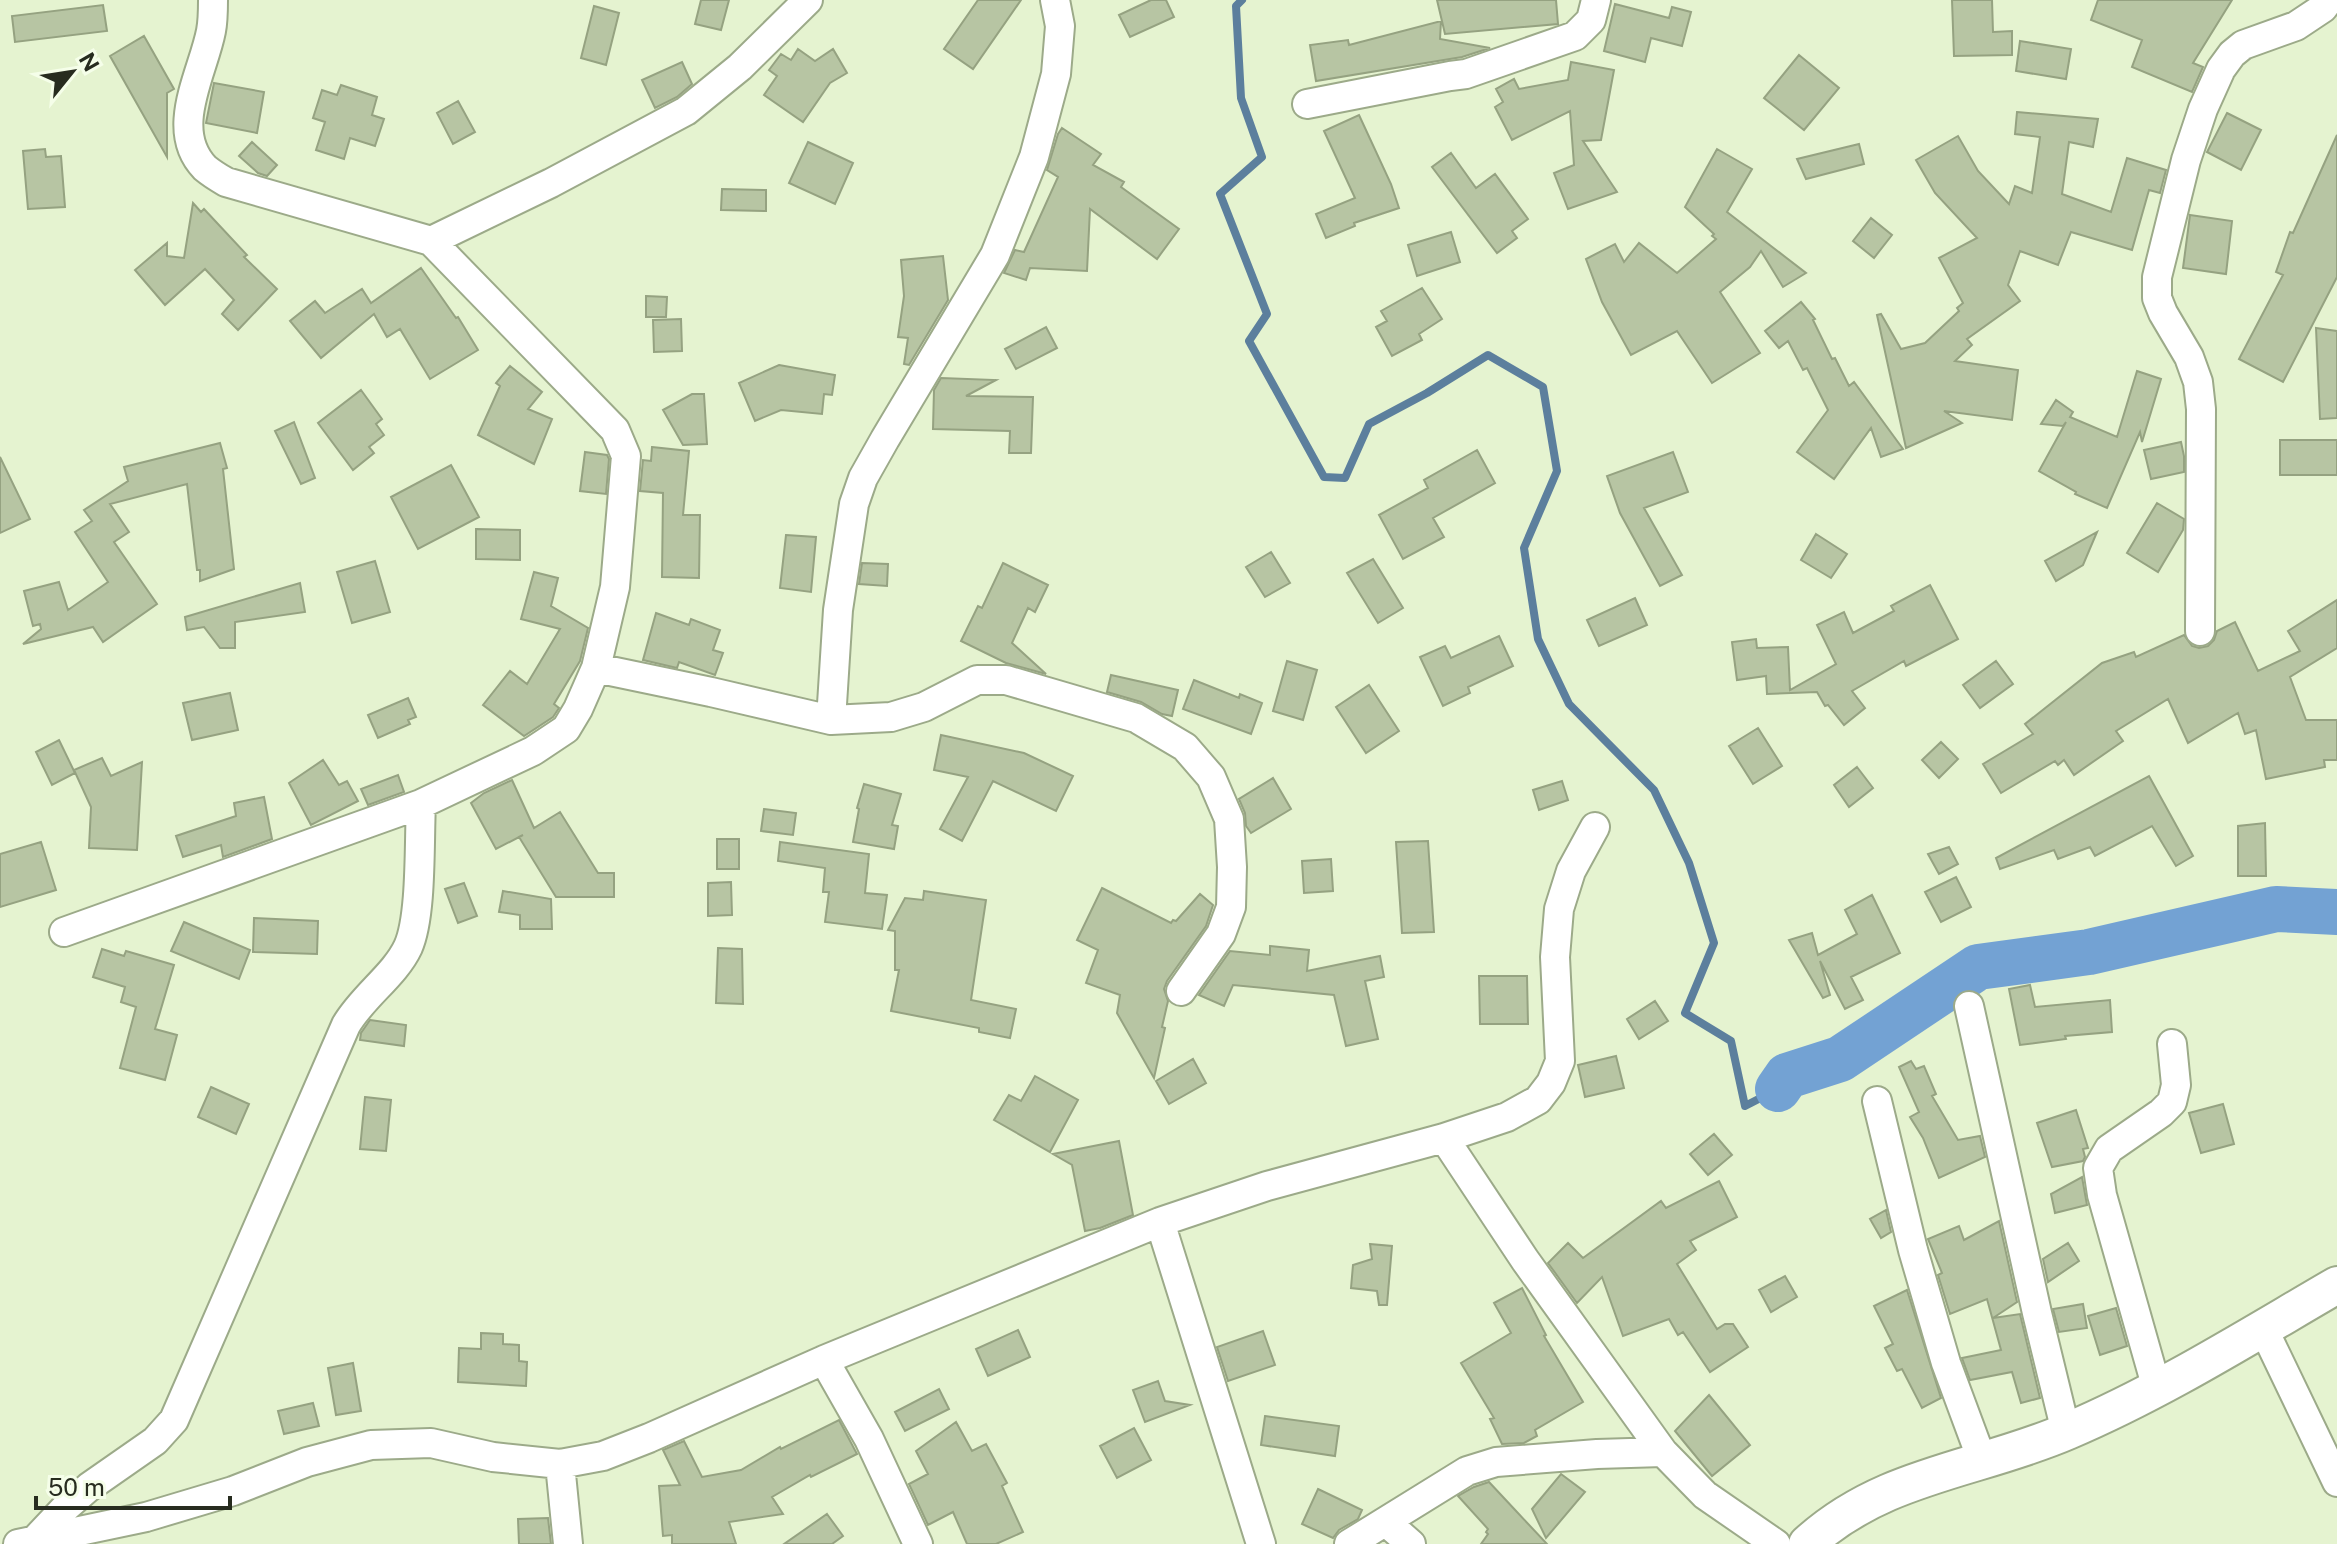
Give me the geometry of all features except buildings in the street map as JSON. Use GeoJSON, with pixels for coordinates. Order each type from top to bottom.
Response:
{"type":"FeatureCollection","features":[{"type":"Feature","properties":{"kind":"street"},"geometry":{"type":"LineString","coordinates":[[64,932],[421,804],[533,751],[566,729],[578,709],[596,668],[615,587],[626,456],[615,430],[431,241],[226,182],[205,167],[188,134],[190,104],[212,29],[213,0]]}},
{"type":"Feature","properties":{"kind":"street"},"geometry":{"type":"LineString","coordinates":[[431,241],[551,183],[686,111],[740,67],[808,0]]}},
{"type":"Feature","properties":{"kind":"street"},"geometry":{"type":"LineString","coordinates":[[831,720],[838,610],[854,504],[863,478],[885,439],[995,255],[1034,157],[1056,74],[1060,26],[1055,0]]}},
{"type":"Feature","properties":{"kind":"street"},"geometry":{"type":"LineString","coordinates":[[1307,104],[1466,74],[1575,36],[1591,20],[1596,0]]}},
{"type":"Feature","properties":{"kind":"street"},"geometry":{"type":"LineString","coordinates":[[2200,631],[2201,409],[2198,382],[2189,357],[2157,298],[2157,277],[2186,160],[2203,109],[2221,69],[2243,45],[2296,26],[2323,8],[2329,0]]}},
{"type":"Feature","properties":{"kind":"street"},"geometry":{"type":"LineString","coordinates":[[596,668],[831,720],[891,717],[924,707],[977,680],[1006,680],[1136,718],[1185,747],[1211,777],[1229,819],[1231,907],[1221,934],[1181,991]]}},
{"type":"Feature","properties":{"kind":"street"},"geometry":{"type":"LineString","coordinates":[[26,1542],[89,1487],[155,1441],[174,1420],[346,1025],[356,1008],[408,947],[417,894],[421,804]]}},
{"type":"Feature","properties":{"kind":"street"},"geometry":{"type":"LineString","coordinates":[[26,1542],[146,1517],[233,1491],[307,1462],[371,1445],[431,1443],[493,1457],[560,1464],[603,1456],[824,1360],[1160,1222],[1267,1186],[1444,1138],[1507,1117],[1538,1100],[1551,1083],[1560,1061],[1555,957],[1559,909],[1571,871],[1595,827]]}},
{"type":"Feature","properties":{"kind":"street"},"geometry":{"type":"LineString","coordinates":[[1969,1006],[2066,1432]]}},
{"type":"Feature","properties":{"kind":"street"},"geometry":{"type":"LineString","coordinates":[[2157,1389],[2102,1195],[2098,1168],[2109,1149],[2172,1102],[2176,1085],[2172,1044]]}},
{"type":"Feature","properties":{"kind":"street"},"geometry":{"type":"LineString","coordinates":[[1877,1101],[1917,1264],[1946,1363],[1982,1460]]}},
{"type":"Feature","properties":{"kind":"street"},"geometry":{"type":"LineString","coordinates":[[1444,1138],[1525,1260],[1663,1452],[1705,1495],[1776,1544]]}},
{"type":"Feature","properties":{"kind":"street"},"geometry":{"type":"LineString","coordinates":[[1160,1222],[1261,1544]]}},
{"type":"Feature","properties":{"kind":"street"},"geometry":{"type":"LineString","coordinates":[[1807,1544],[1845,1514],[1901,1485],[2066,1432],[2157,1389],[2337,1285]]}},
{"type":"Feature","properties":{"kind":"street"},"geometry":{"type":"LineString","coordinates":[[2263,1328],[2337,1482]]}},
{"type":"Feature","properties":{"kind":"street"},"geometry":{"type":"LineString","coordinates":[[824,1360],[869,1439],[918,1544]]}},
{"type":"Feature","properties":{"kind":"street"},"geometry":{"type":"LineString","coordinates":[[1349,1544],[1467,1471],[1496,1462],[1663,1452]]}},
{"type":"Feature","properties":{"kind":"street"},"geometry":{"type":"LineString","coordinates":[[560,1464],[568,1544]]}},
{"type":"Feature","properties":{"kind":"street"},"geometry":{"type":"LineString","coordinates":[[1386,1522],[1411,1544]]}},
{"type":"Feature","properties":{"kind":"waterway"},"geometry":{"type":"LineString","coordinates":[[1242,0],[1236,6],[1241,98],[1262,157],[1220,194],[1267,314],[1249,341],[1324,477],[1345,478],[1369,424],[1488,355],[1543,387],[1557,471],[1524,548],[1538,639],[1569,704],[1654,790],[1689,863],[1714,943],[1685,1013],[1731,1041],[1745,1106],[1778,1089]]}},
{"type":"Feature","properties":{"kind":"waterway"},"geometry":{"type":"LineString","coordinates":[[1778,1089],[1787,1076],[1840,1059],[1978,967],[2089,952],[2276,909],[2337,912]]}}]}
